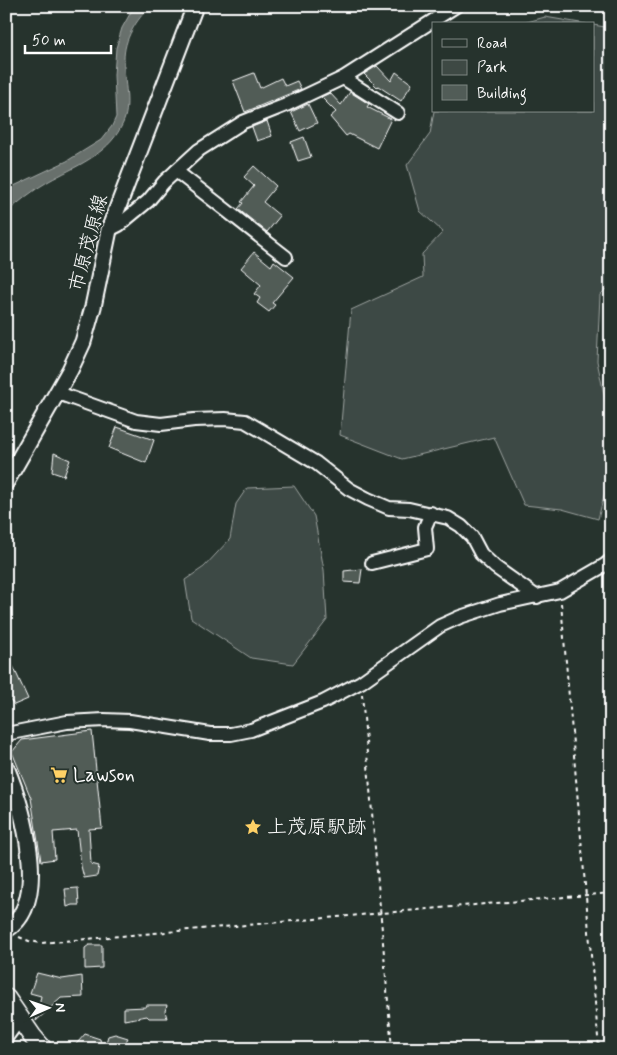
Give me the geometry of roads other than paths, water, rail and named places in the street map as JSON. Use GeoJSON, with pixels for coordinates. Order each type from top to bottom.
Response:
{"type":"FeatureCollection","features":[{"type":"Feature","properties":{"kind":"highway"},"geometry":{"type":"LineString","coordinates":[[6,998],[43,1049]]}},
{"type":"Feature","properties":{"kind":"main road","name":"市原茂原線"},"geometry":{"type":"LineString","coordinates":[[6,482],[58,393],[83,342],[93,307],[109,230],[195,7]]}},
{"type":"Feature","properties":{"kind":"main road"},"geometry":{"type":"LineString","coordinates":[[6,767],[12,781],[24,828],[31,879],[22,913],[9,929]]}},
{"type":"Feature","properties":{"kind":"street"},"geometry":{"type":"LineString","coordinates":[[109,230],[119,226],[148,201],[164,182],[199,150],[243,122],[286,105],[343,78],[456,6]]}},
{"type":"Feature","properties":{"kind":"street"},"geometry":{"type":"LineString","coordinates":[[343,78],[398,114]]}},
{"type":"Feature","properties":{"kind":"street"},"geometry":{"type":"LineString","coordinates":[[176,171],[286,257]]}},
{"type":"Feature","properties":{"kind":"street"},"geometry":{"type":"LineString","coordinates":[[58,393],[136,421],[161,424],[194,420],[225,419],[245,421],[316,463],[349,489],[368,499],[389,508],[409,509],[448,518],[461,526],[472,537],[481,554],[537,597]]}},
{"type":"Feature","properties":{"kind":"street"},"geometry":{"type":"LineString","coordinates":[[372,563],[427,549],[425,527],[431,513]]}},
{"type":"Feature","properties":{"kind":"street"},"geometry":{"type":"LineString","coordinates":[[6,734],[67,722],[104,720],[130,721],[210,734],[231,734],[251,730],[323,702],[360,682],[440,626],[460,616],[500,604],[560,591],[606,565],[611,560]]}},
{"type":"Feature","properties":{"kind":"street"},"geometry":{"type":"LineString","coordinates":[[6,1038],[20,1019]]}},
{"type":"Feature","properties":{"kind":"place","name":"Lawson"},"geometry":{"type":"Point","coordinates":[59,775]}},
{"type":"Feature","properties":{"kind":"place","name":"上茂原駅跡"},"geometry":{"type":"Point","coordinates":[253,827]}}]}
